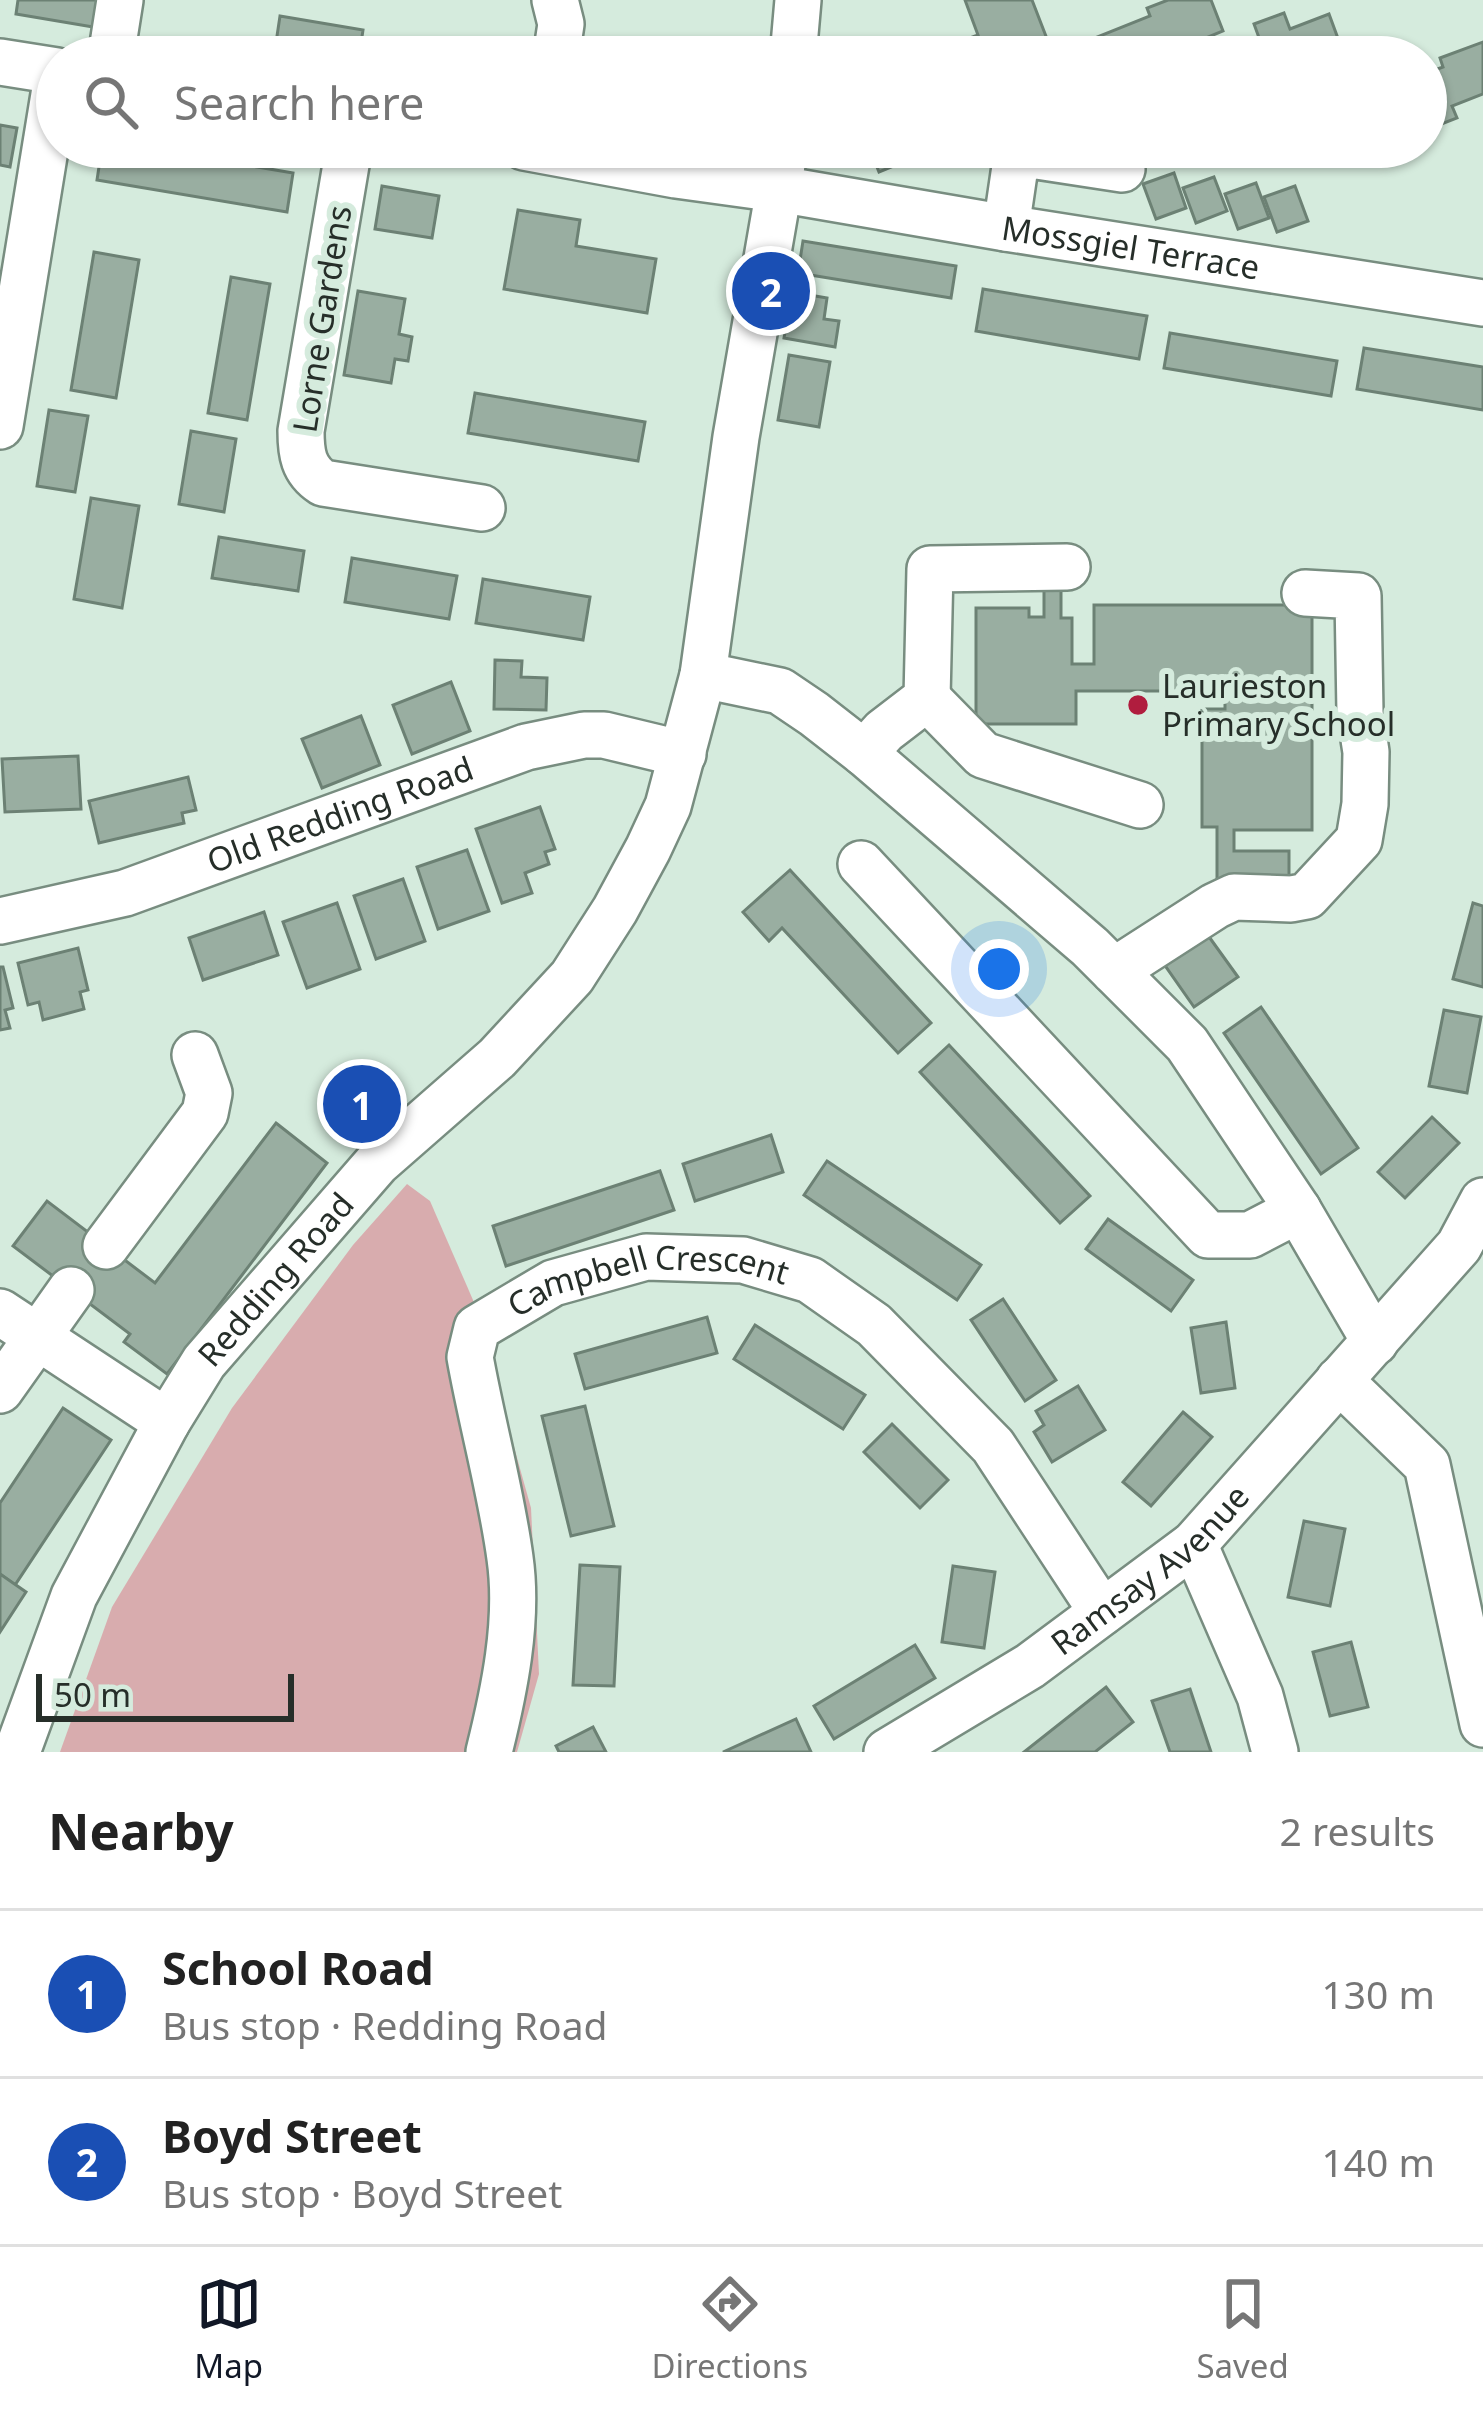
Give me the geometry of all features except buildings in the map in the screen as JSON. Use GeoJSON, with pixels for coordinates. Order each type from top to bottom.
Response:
{"type":"FeatureCollection","features":[{"type":"Feature","properties":{"kind":"street"},"geometry":{"type":"LineString","coordinates":[[114,36],[120,0]]}},
{"type":"Feature","properties":{"kind":"street"},"geometry":{"type":"LineString","coordinates":[[555,0],[559,36]]}},
{"type":"Feature","properties":{"kind":"street"},"geometry":{"type":"LineString","coordinates":[[795,36],[798,0]]}},
{"type":"Feature","properties":{"kind":"street"},"geometry":{"type":"LineString","coordinates":[[0,62],[36,70]]}},
{"type":"Feature","properties":{"kind":"street"},"geometry":{"type":"LineString","coordinates":[[0,426],[42,168]]}},
{"type":"Feature","properties":{"kind":"street","name":"Lorne Gardens"},"geometry":{"type":"LineString","coordinates":[[346,168],[302,431],[302,454],[310,475],[322,483],[482,508]]}},
{"type":"Feature","properties":{"kind":"street","name":"Mossgiel Terrace"},"geometry":{"type":"LineString","coordinates":[[640,168],[676,175],[781,168],[1006,228],[1483,303]]}},
{"type":"Feature","properties":{"kind":"street","name":"Redding Road"},"geometry":{"type":"LineString","coordinates":[[17,1752],[74,1596],[204,1362],[377,1162],[497,1058],[572,976],[616,910],[648,849],[668,806],[703,675],[781,168]]}},
{"type":"Feature","properties":{"kind":"street"},"geometry":{"type":"LineString","coordinates":[[1006,228],[1015,168]]}},
{"type":"Feature","properties":{"kind":"street"},"geometry":{"type":"LineString","coordinates":[[1115,168],[1122,169]]}},
{"type":"Feature","properties":{"kind":"street"},"geometry":{"type":"LineString","coordinates":[[1067,567],[930,569],[927,698],[983,755],[1140,805]]}},
{"type":"Feature","properties":{"kind":"street"},"geometry":{"type":"LineString","coordinates":[[1114,971],[1234,897],[1307,896],[1359,840],[1366,752],[1360,713],[1358,596],[1305,592]]}},
{"type":"Feature","properties":{"kind":"street"},"geometry":{"type":"LineString","coordinates":[[703,675],[780,691],[864,753],[1090,947],[1187,1044],[1298,1210],[1375,1342]]}},
{"type":"Feature","properties":{"kind":"street"},"geometry":{"type":"LineString","coordinates":[[864,753],[927,698]]}},
{"type":"Feature","properties":{"kind":"street","name":"Old Redding Road"},"geometry":{"type":"LineString","coordinates":[[0,921],[125,893],[526,747],[604,735],[683,754]]}},
{"type":"Feature","properties":{"kind":"street"},"geometry":{"type":"LineString","coordinates":[[861,864],[1208,1235],[1250,1235],[1298,1210]]}},
{"type":"Feature","properties":{"kind":"street"},"geometry":{"type":"LineString","coordinates":[[106,1246],[205,1113],[208,1093],[195,1055]]}},
{"type":"Feature","properties":{"kind":"street","name":"Ramsay Avenue"},"geometry":{"type":"LineString","coordinates":[[886,1752],[1030,1666],[1195,1544],[1459,1246],[1483,1201]]}},
{"type":"Feature","properties":{"kind":"street","name":"Campbell Crescent"},"geometry":{"type":"LineString","coordinates":[[489,1752],[511,1637],[511,1562],[470,1357],[477,1328],[553,1283],[646,1257],[743,1260],[810,1280],[874,1325],[992,1446],[1102,1612]]}},
{"type":"Feature","properties":{"kind":"street"},"geometry":{"type":"LineString","coordinates":[[0,1390],[18,1324],[71,1290]]}},
{"type":"Feature","properties":{"kind":"street"},"geometry":{"type":"LineString","coordinates":[[18,1324],[167,1422]]}},
{"type":"Feature","properties":{"kind":"street"},"geometry":{"type":"LineString","coordinates":[[1339,1380],[1427,1465],[1483,1724]]}},
{"type":"Feature","properties":{"kind":"street"},"geometry":{"type":"LineString","coordinates":[[1195,1544],[1260,1696],[1275,1752]]}},
{"type":"Feature","properties":{"kind":"shaded area"},"geometry":{"type":"Polygon","coordinates":[[[407,1184],[430,1201],[473,1300],[531,1508],[539,1674],[517,1752],[60,1752],[112,1607],[232,1408],[353,1245],[407,1184]]]}},
{"type":"Feature","properties":{"kind":"place","name":"Boyd Street"},"geometry":{"type":"Point","coordinates":[771,291]}},
{"type":"Feature","properties":{"kind":"place","name":"Laurieston Primary School"},"geometry":{"type":"Point","coordinates":[1138,705]}},
{"type":"Feature","properties":{"kind":"place","name":"School Road"},"geometry":{"type":"Point","coordinates":[362,1104]}}]}
